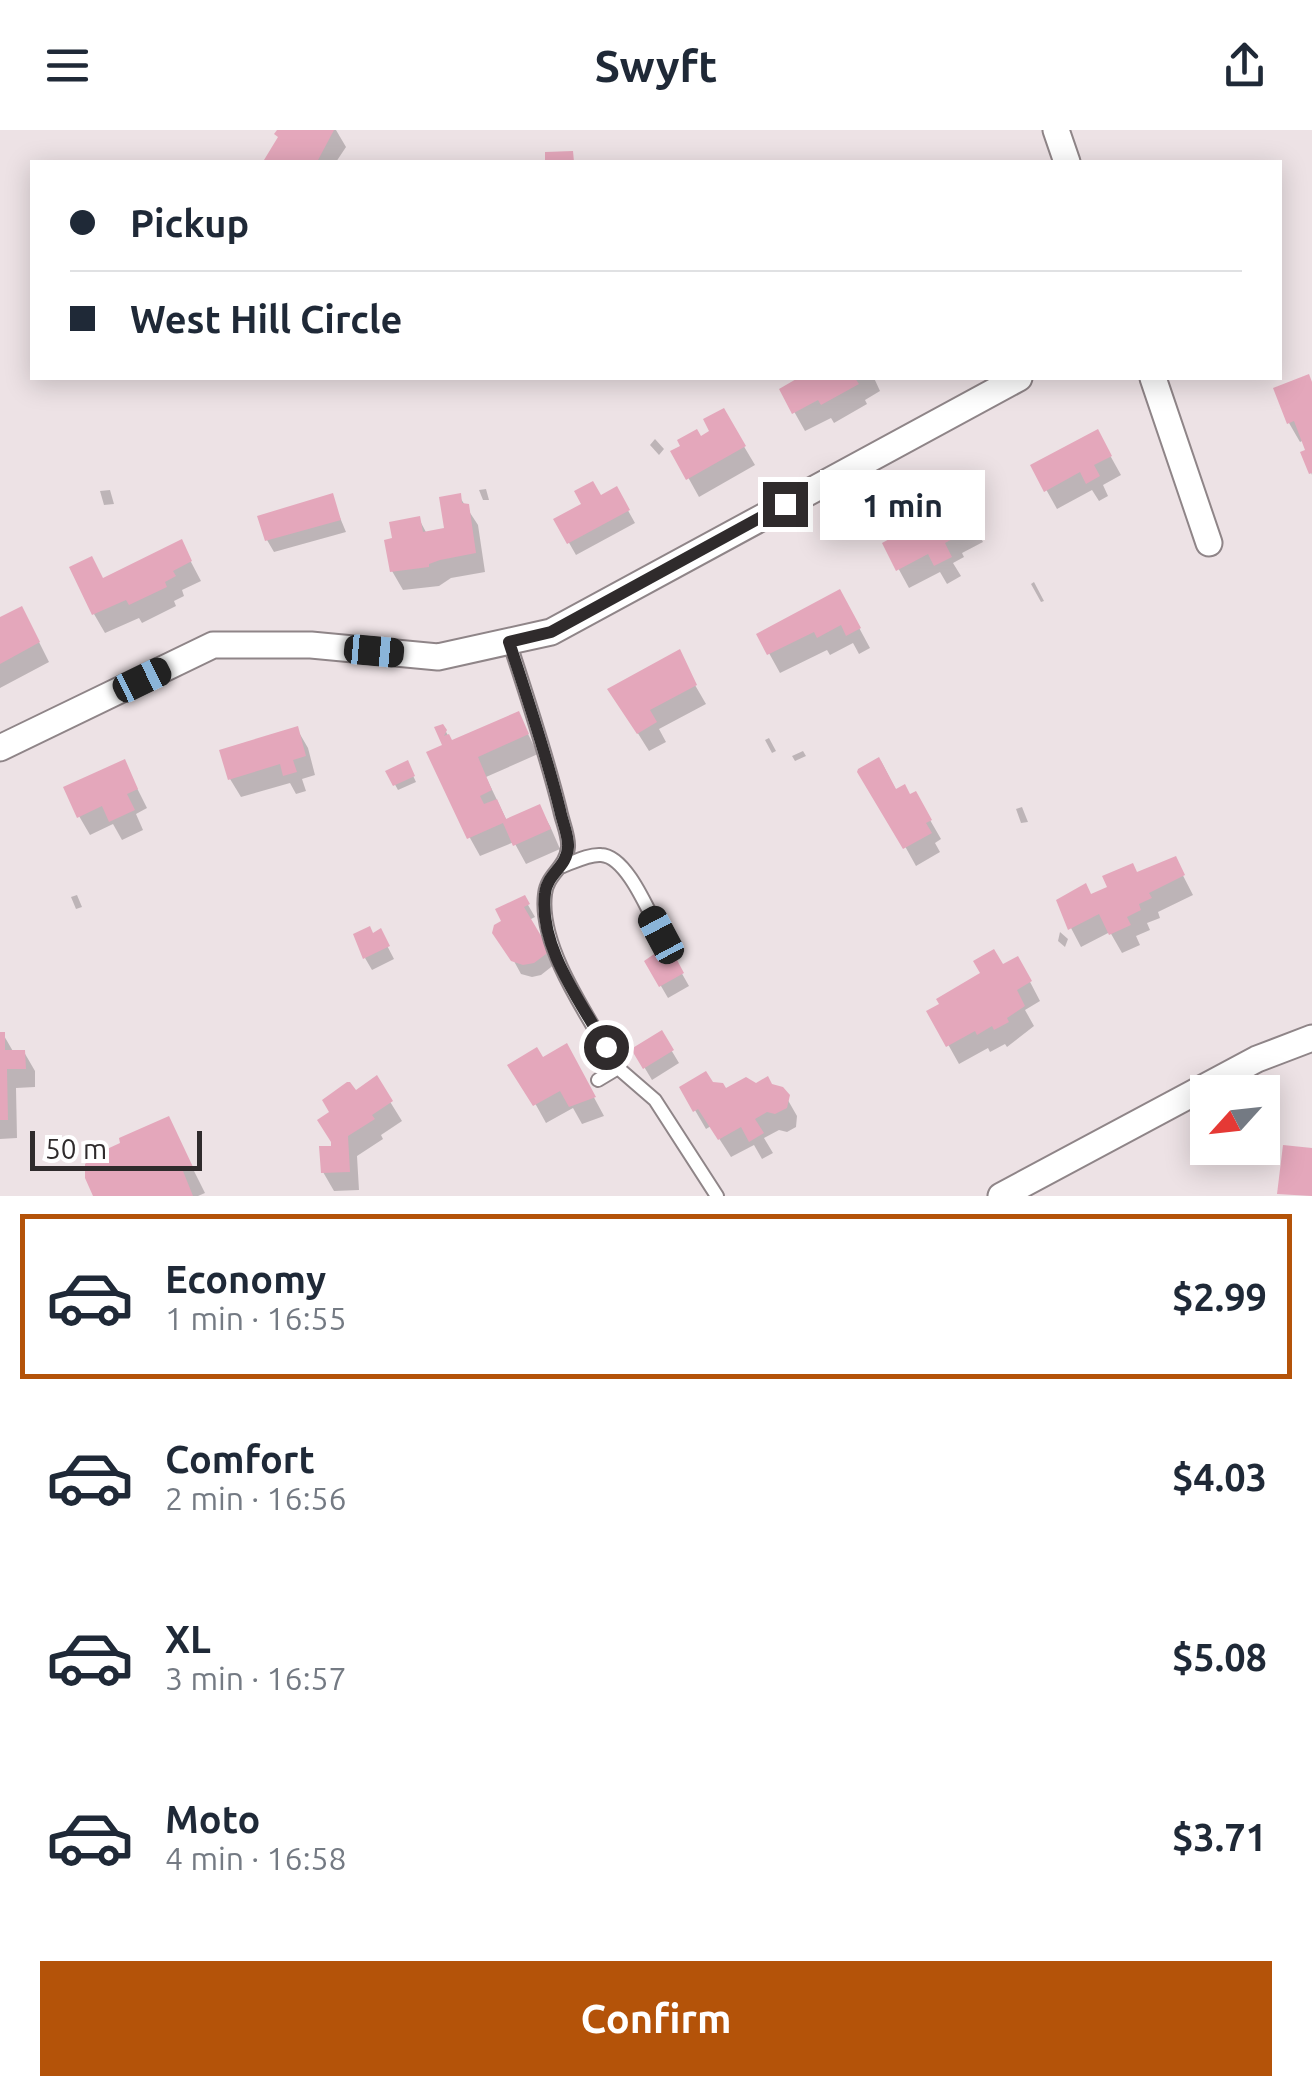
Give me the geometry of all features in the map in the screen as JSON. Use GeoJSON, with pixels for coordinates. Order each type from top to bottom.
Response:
{"type":"FeatureCollection","features":[{"type":"Feature","properties":{"kind":"street"},"geometry":{"type":"LineString","coordinates":[[1056,130],[1067,160]]}},
{"type":"Feature","properties":{"kind":"street"},"geometry":{"type":"LineString","coordinates":[[0,748],[213,646],[311,645],[438,657],[551,632],[1014,380]]}},
{"type":"Feature","properties":{"kind":"street"},"geometry":{"type":"LineString","coordinates":[[1154,380],[1210,543]]}},
{"type":"Feature","properties":{"kind":"street"},"geometry":{"type":"LineString","coordinates":[[1001,1196],[1257,1059],[1312,1038]]}},
{"type":"Feature","properties":{"kind":"lane"},"geometry":{"type":"LineString","coordinates":[[509,642],[564,827],[568,846],[563,866]]}},
{"type":"Feature","properties":{"kind":"lane"},"geometry":{"type":"LineString","coordinates":[[661,935],[626,870],[614,857],[597,854],[563,866],[550,877],[544,894],[548,930],[560,964],[618,1068],[655,1100],[717,1196]]}},
{"type":"Feature","properties":{"kind":"lane"},"geometry":{"type":"LineString","coordinates":[[598,1080],[618,1068]]}},
{"type":"Feature","properties":{"kind":"building"},"geometry":{"type":"Polygon","coordinates":[[[277,130],[334,130],[318,160],[264,160],[278,137],[274,134],[277,130]]]}},
{"type":"Feature","properties":{"kind":"building"},"geometry":{"type":"Polygon","coordinates":[[[573,151],[574,160],[545,160],[545,152],[573,151]]]}},
{"type":"Feature","properties":{"kind":"building"},"geometry":{"type":"Polygon","coordinates":[[[1309,374],[1309,474],[1294,421],[1287,424],[1273,388],[1309,374]]]}},
{"type":"Feature","properties":{"kind":"building"},"geometry":{"type":"Polygon","coordinates":[[[795,380],[856,380],[859,384],[821,405],[818,400],[792,414],[779,389],[795,380]]]}},
{"type":"Feature","properties":{"kind":"building"},"geometry":{"type":"Polygon","coordinates":[[[724,408],[746,446],[686,480],[670,451],[680,446],[677,440],[697,429],[701,436],[709,431],[703,419],[724,408]]]}},
{"type":"Feature","properties":{"kind":"building"},"geometry":{"type":"Polygon","coordinates":[[[1098,429],[1112,456],[1094,465],[1100,476],[1086,484],[1080,472],[1044,492],[1030,465],[1098,429]]]}},
{"type":"Feature","properties":{"kind":"building"},"geometry":{"type":"Polygon","coordinates":[[[593,481],[601,495],[617,486],[630,510],[567,544],[553,519],[581,504],[574,491],[593,481]]]}},
{"type":"Feature","properties":{"kind":"building"},"geometry":{"type":"Polygon","coordinates":[[[333,493],[341,520],[265,541],[257,516],[333,493]]]}},
{"type":"Feature","properties":{"kind":"building"},"geometry":{"type":"Polygon","coordinates":[[[461,493],[462,503],[469,504],[476,553],[440,560],[429,567],[390,572],[384,540],[392,538],[389,522],[420,516],[423,532],[444,528],[439,497],[461,493]]]}},
{"type":"Feature","properties":{"kind":"building"},"geometry":{"type":"Polygon","coordinates":[[[962,499],[975,522],[954,533],[956,537],[945,543],[952,557],[934,566],[928,554],[896,571],[882,543],[962,499]]]}},
{"type":"Feature","properties":{"kind":"building"},"geometry":{"type":"Polygon","coordinates":[[[182,539],[192,561],[173,571],[176,576],[165,582],[167,587],[129,605],[126,600],[92,615],[69,567],[92,556],[103,578],[182,539]]]}},
{"type":"Feature","properties":{"kind":"building"},"geometry":{"type":"Polygon","coordinates":[[[840,589],[861,628],[846,636],[841,625],[817,638],[814,632],[767,655],[756,634],[840,589]]]}},
{"type":"Feature","properties":{"kind":"building"},"geometry":{"type":"Polygon","coordinates":[[[22,606],[40,642],[0,664],[0,617],[22,606]]]}},
{"type":"Feature","properties":{"kind":"building"},"geometry":{"type":"Polygon","coordinates":[[[680,649],[697,685],[650,710],[657,722],[637,734],[607,689],[680,649]]]}},
{"type":"Feature","properties":{"kind":"building"},"geometry":{"type":"Polygon","coordinates":[[[519,711],[529,734],[478,757],[492,790],[480,796],[484,804],[497,799],[506,819],[540,804],[551,829],[513,846],[503,823],[467,839],[426,752],[442,745],[434,727],[443,724],[447,730],[444,736],[449,734],[452,740],[519,711]]]}},
{"type":"Feature","properties":{"kind":"building"},"geometry":{"type":"Polygon","coordinates":[[[298,726],[306,756],[293,760],[297,772],[283,776],[280,764],[228,780],[219,750],[298,726]]]}},
{"type":"Feature","properties":{"kind":"building"},"geometry":{"type":"Polygon","coordinates":[[[879,757],[896,789],[905,784],[910,794],[916,791],[932,820],[926,823],[932,833],[903,849],[857,772],[879,757]]]}},
{"type":"Feature","properties":{"kind":"building"},"geometry":{"type":"Polygon","coordinates":[[[125,759],[138,789],[127,794],[135,810],[109,822],[102,806],[77,818],[63,787],[125,759]]]}},
{"type":"Feature","properties":{"kind":"building"},"geometry":{"type":"Polygon","coordinates":[[[408,760],[415,776],[393,786],[385,771],[408,760]]]}},
{"type":"Feature","properties":{"kind":"building"},"geometry":{"type":"Polygon","coordinates":[[[1176,856],[1185,875],[1149,893],[1152,898],[1139,904],[1141,910],[1127,917],[1131,925],[1109,935],[1099,914],[1068,930],[1056,900],[1086,883],[1091,894],[1107,887],[1102,876],[1133,863],[1137,872],[1176,856]]]}},
{"type":"Feature","properties":{"kind":"building"},"geometry":{"type":"Polygon","coordinates":[[[525,895],[530,904],[524,907],[550,951],[534,963],[523,965],[511,961],[492,933],[494,925],[501,921],[495,909],[525,895]]]}},
{"type":"Feature","properties":{"kind":"building"},"geometry":{"type":"Polygon","coordinates":[[[370,926],[373,933],[381,928],[390,946],[363,959],[353,934],[370,926]]]}},
{"type":"Feature","properties":{"kind":"building"},"geometry":{"type":"Polygon","coordinates":[[[666,946],[684,973],[659,987],[644,961],[666,946]]]}},
{"type":"Feature","properties":{"kind":"building"},"geometry":{"type":"Polygon","coordinates":[[[994,949],[1003,964],[1018,956],[1032,981],[1017,990],[1025,1006],[994,1030],[992,1026],[977,1035],[975,1031],[946,1047],[926,1011],[939,1004],[936,999],[980,973],[973,961],[994,949]]]}},
{"type":"Feature","properties":{"kind":"building"},"geometry":{"type":"Polygon","coordinates":[[[662,1030],[674,1050],[643,1069],[631,1049],[662,1030]]]}},
{"type":"Feature","properties":{"kind":"building"},"geometry":{"type":"Polygon","coordinates":[[[0,1032],[5,1032],[5,1050],[25,1050],[26,1069],[7,1069],[8,1120],[0,1120],[0,1032]]]}},
{"type":"Feature","properties":{"kind":"building"},"geometry":{"type":"Polygon","coordinates":[[[567,1043],[596,1097],[569,1107],[560,1091],[533,1106],[507,1065],[537,1047],[543,1057],[567,1043]]]}},
{"type":"Feature","properties":{"kind":"building"},"geometry":{"type":"Polygon","coordinates":[[[706,1071],[713,1082],[723,1083],[726,1088],[746,1077],[756,1083],[768,1076],[772,1084],[783,1087],[790,1095],[787,1108],[755,1119],[764,1133],[749,1142],[741,1127],[718,1140],[698,1109],[693,1112],[679,1087],[706,1071]]]}},
{"type":"Feature","properties":{"kind":"building"},"geometry":{"type":"Polygon","coordinates":[[[377,1075],[393,1101],[372,1115],[375,1119],[348,1136],[350,1172],[321,1173],[319,1146],[331,1146],[317,1120],[329,1112],[322,1100],[347,1082],[356,1090],[377,1075]]]}},
{"type":"Feature","properties":{"kind":"building"},"geometry":{"type":"Polygon","coordinates":[[[169,1116],[193,1167],[183,1171],[193,1196],[93,1196],[85,1178],[85,1164],[94,1155],[120,1143],[119,1138],[169,1116]]]}},
{"type":"Feature","properties":{"kind":"building"},"geometry":{"type":"Polygon","coordinates":[[[1283,1145],[1312,1148],[1312,1196],[1277,1194],[1283,1145]]]}},
{"type":"Feature","properties":{"kind":"route"},"geometry":{"type":"LineString","coordinates":[[606,1047],[560,964],[548,930],[544,894],[550,877],[563,866],[568,846],[509,642],[551,632],[785,504]]}}]}
